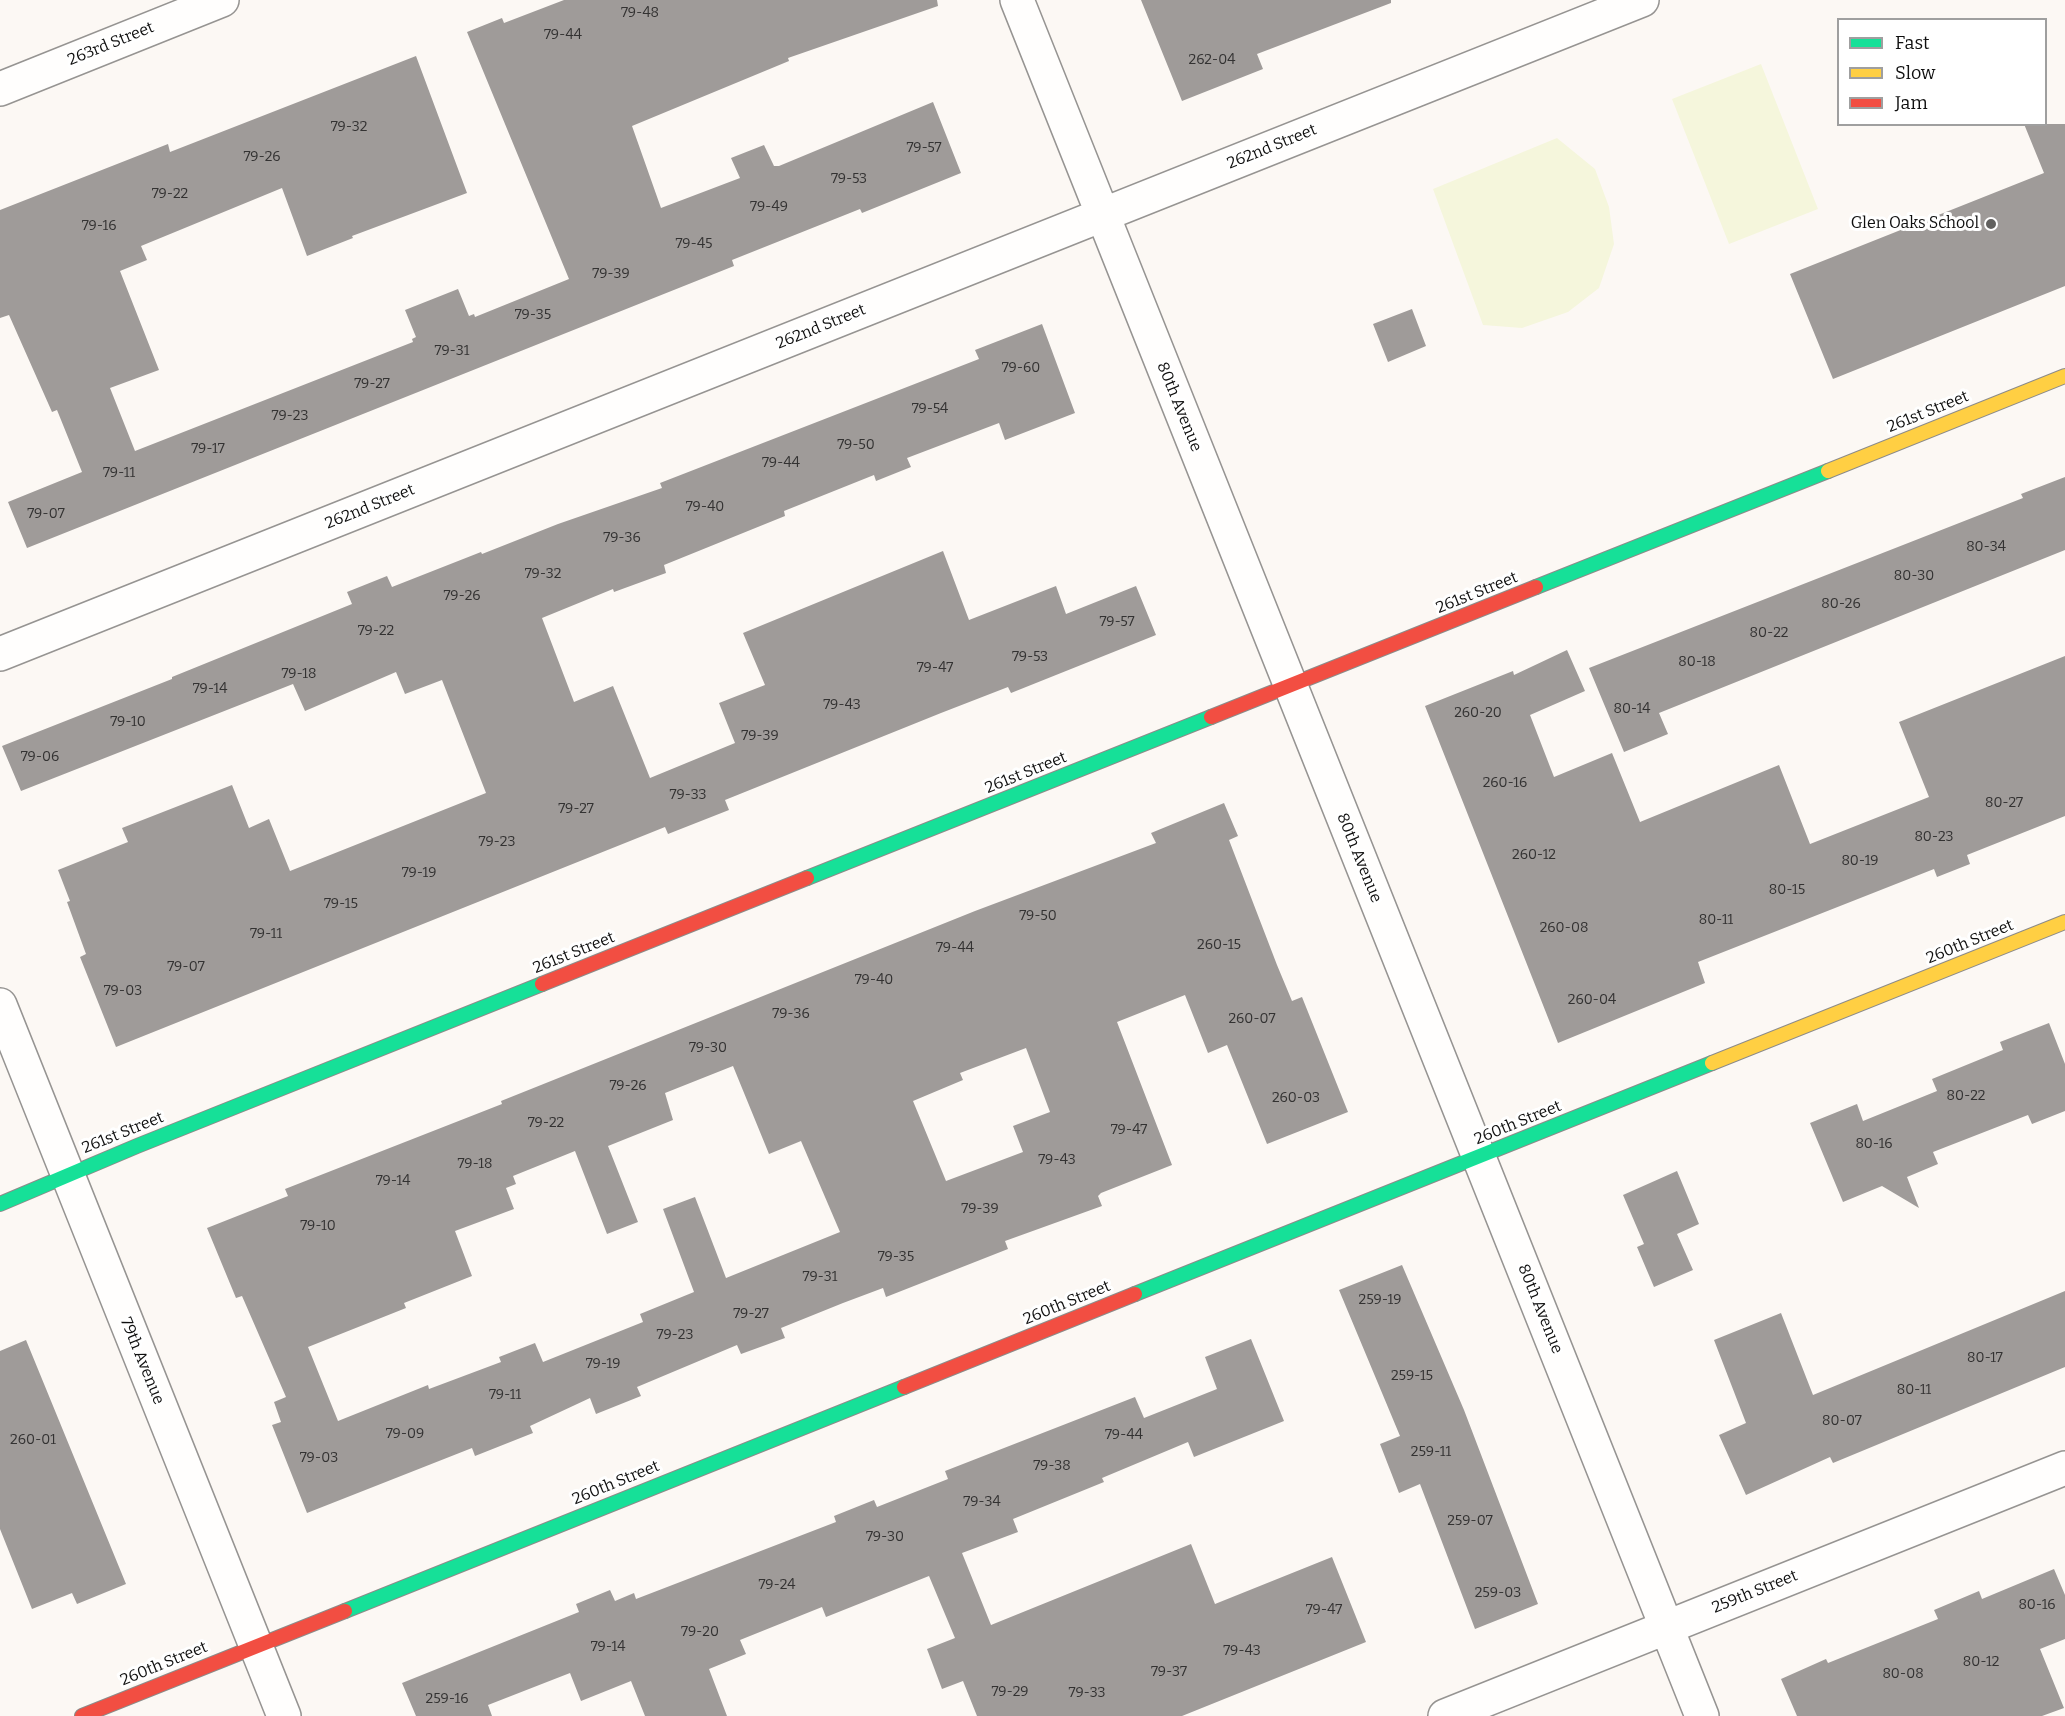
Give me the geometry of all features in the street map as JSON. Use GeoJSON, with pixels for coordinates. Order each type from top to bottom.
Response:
{"type":"FeatureCollection","features":[{"type":"Feature","properties":{"kind":"street","name":"263rd Street"},"geometry":{"type":"LineString","coordinates":[[0,88],[222,0]]}},
{"type":"Feature","properties":{"kind":"street","name":"80th Avenue"},"geometry":{"type":"LineString","coordinates":[[1017,0],[1702,1716]]}},
{"type":"Feature","properties":{"kind":"street","name":"262nd Street"},"geometry":{"type":"LineString","coordinates":[[0,654],[1642,0]]}},
{"type":"Feature","properties":{"kind":"street","name":"261st Street"},"geometry":{"type":"LineString","coordinates":[[0,1204],[67,1174],[2065,376]]}},
{"type":"Feature","properties":{"kind":"street","name":"260th Street"},"geometry":{"type":"LineString","coordinates":[[82,1716],[255,1644],[2065,922]]}},
{"type":"Feature","properties":{"kind":"street","name":"79th Avenue"},"geometry":{"type":"LineString","coordinates":[[0,1005],[284,1716]]}},
{"type":"Feature","properties":{"kind":"street","name":"259th Street"},"geometry":{"type":"LineString","coordinates":[[1445,1716],[2065,1468]]}},
{"type":"Feature","properties":{"kind":"green space"},"geometry":{"type":"Polygon","coordinates":[[[1761,64],[1818,209],[1729,244],[1672,99],[1761,64]]]}},
{"type":"Feature","properties":{"kind":"green space"},"geometry":{"type":"Polygon","coordinates":[[[1557,138],[1595,169],[1609,207],[1614,244],[1599,288],[1568,312],[1522,328],[1483,325],[1433,189],[1557,138]]]}},
{"type":"Feature","properties":{"kind":"building"},"geometry":{"type":"Polygon","coordinates":[[[564,0],[937,0],[938,6],[788,58],[789,61],[632,126],[661,208],[740,178],[731,158],[764,145],[774,166],[779,166],[933,102],[961,173],[862,213],[860,209],[732,260],[734,266],[27,548],[8,502],[82,472],[57,410],[52,412],[9,315],[0,318],[0,210],[168,144],[170,152],[416,56],[467,193],[352,236],[353,238],[307,256],[282,188],[141,246],[147,260],[120,271],[159,370],[110,388],[135,451],[413,342],[412,339],[416,337],[405,310],[458,289],[469,316],[474,314],[475,317],[569,279],[467,32],[502,18],[504,23],[564,0]]]}},
{"type":"Feature","properties":{"kind":"building"},"geometry":{"type":"Polygon","coordinates":[[[1141,0],[1391,0],[1391,3],[1257,54],[1263,69],[1182,101],[1141,0]]]}},
{"type":"Feature","properties":{"kind":"building","name":"Glen Oaks School"},"geometry":{"type":"Polygon","coordinates":[[[2065,124],[2065,286],[1833,379],[1790,274],[2044,173],[2025,126],[2065,124]]]}},
{"type":"Feature","properties":{"kind":"building"},"geometry":{"type":"Polygon","coordinates":[[[1412,309],[1426,346],[1388,362],[1373,324],[1412,309]]]}},
{"type":"Feature","properties":{"kind":"building"},"geometry":{"type":"Polygon","coordinates":[[[1042,324],[1075,413],[1005,440],[999,423],[907,458],[911,467],[876,481],[874,475],[784,511],[785,516],[664,565],[666,573],[614,592],[613,589],[542,618],[574,702],[613,686],[650,778],[735,743],[719,703],[765,685],[743,633],[943,551],[969,620],[1056,586],[1066,614],[1136,586],[1156,635],[1011,693],[1008,687],[941,713],[725,800],[729,810],[668,834],[665,827],[116,1047],[80,957],[86,954],[58,870],[128,842],[122,828],[232,785],[249,828],[269,819],[290,871],[486,793],[442,680],[405,694],[396,672],[305,711],[293,684],[21,791],[2,746],[172,679],[172,677],[352,604],[347,592],[387,576],[392,587],[481,552],[482,554],[558,524],[662,488],[660,483],[979,359],[975,350],[1042,324]]]}},
{"type":"Feature","properties":{"kind":"building"},"geometry":{"type":"Polygon","coordinates":[[[2065,477],[2065,550],[1659,713],[1668,734],[1624,752],[1589,668],[2023,498],[2021,494],[2065,477]]]}},
{"type":"Feature","properties":{"kind":"building"},"geometry":{"type":"Polygon","coordinates":[[[1567,650],[1585,691],[1530,715],[1554,777],[1612,753],[1640,822],[1779,765],[1810,844],[1929,797],[1899,722],[2065,656],[2065,816],[1967,855],[1970,864],[1937,877],[1934,869],[1698,962],[1705,983],[1558,1043],[1425,706],[1513,671],[1514,675],[1567,650]]]}},
{"type":"Feature","properties":{"kind":"building"},"geometry":{"type":"Polygon","coordinates":[[[1224,803],[1238,836],[1229,840],[1277,965],[1292,1001],[1302,997],[1348,1112],[1267,1144],[1227,1045],[1208,1053],[1185,995],[1117,1022],[1172,1165],[1101,1193],[1098,1196],[1102,1206],[1005,1241],[1008,1249],[886,1297],[883,1288],[843,1303],[781,1328],[785,1338],[741,1354],[737,1345],[637,1387],[641,1396],[596,1414],[590,1398],[530,1426],[533,1433],[475,1456],[472,1448],[307,1513],[272,1425],[281,1422],[274,1402],[286,1397],[242,1296],[236,1298],[207,1228],[288,1196],[285,1189],[502,1104],[501,1101],[975,911],[1156,843],[1151,833],[1224,803]],[[1026,1048],[960,1073],[963,1080],[913,1101],[946,1181],[1023,1152],[1013,1126],[1050,1112],[1026,1048]],[[733,1066],[665,1093],[673,1120],[608,1146],[638,1222],[607,1234],[575,1151],[513,1176],[516,1184],[506,1188],[514,1209],[455,1231],[472,1276],[404,1303],[406,1308],[308,1347],[338,1421],[428,1385],[429,1389],[501,1362],[499,1357],[535,1343],[543,1362],[643,1322],[640,1314],[694,1292],[663,1209],[695,1197],[726,1278],[840,1232],[801,1141],[769,1154],[733,1066]]]}},
{"type":"Feature","properties":{"kind":"building"},"geometry":{"type":"Polygon","coordinates":[[[2049,1023],[2065,1064],[2065,1111],[2032,1124],[2028,1115],[1933,1152],[1938,1164],[1907,1177],[1919,1208],[1882,1186],[1843,1202],[1810,1123],[1857,1104],[1863,1121],[1937,1091],[1932,1079],[2003,1050],[2000,1042],[2049,1023]]]}},
{"type":"Feature","properties":{"kind":"building"},"geometry":{"type":"Polygon","coordinates":[[[1677,1171],[1699,1224],[1677,1234],[1693,1270],[1654,1287],[1637,1247],[1644,1244],[1623,1195],[1677,1171]]]}},
{"type":"Feature","properties":{"kind":"building"},"geometry":{"type":"Polygon","coordinates":[[[1402,1265],[1464,1410],[1538,1604],[1475,1629],[1420,1484],[1399,1493],[1380,1444],[1400,1436],[1339,1290],[1402,1265]]]}},
{"type":"Feature","properties":{"kind":"building"},"geometry":{"type":"Polygon","coordinates":[[[2065,1291],[2065,1367],[1833,1463],[1830,1457],[1746,1495],[1719,1435],[1746,1423],[1714,1340],[1781,1313],[1813,1395],[2065,1291]]]}},
{"type":"Feature","properties":{"kind":"building"},"geometry":{"type":"Polygon","coordinates":[[[1251,1339],[1284,1421],[1194,1457],[1188,1442],[1102,1478],[1104,1482],[1013,1519],[1018,1532],[962,1553],[991,1625],[1191,1544],[1215,1604],[1332,1557],[1366,1642],[1182,1716],[977,1716],[963,1681],[942,1689],[927,1649],[955,1638],[929,1576],[826,1617],[822,1607],[740,1640],[746,1654],[709,1669],[727,1716],[645,1716],[631,1681],[581,1701],[570,1673],[488,1705],[492,1716],[416,1716],[402,1683],[579,1612],[576,1604],[610,1590],[615,1601],[634,1593],[636,1599],[836,1522],[834,1516],[874,1500],[877,1507],[948,1479],[945,1471],[1135,1397],[1144,1418],[1217,1389],[1205,1357],[1251,1339]]]}},
{"type":"Feature","properties":{"kind":"building"},"geometry":{"type":"Polygon","coordinates":[[[26,1340],[126,1584],[77,1604],[72,1593],[32,1609],[0,1529],[0,1351],[26,1340]]]}},
{"type":"Feature","properties":{"kind":"building"},"geometry":{"type":"Polygon","coordinates":[[[2054,1569],[2065,1595],[2065,1639],[2040,1649],[2064,1708],[2042,1716],[1797,1716],[1781,1679],[1826,1659],[1828,1663],[1938,1619],[1934,1610],[1979,1591],[1982,1599],[2054,1569]]]}},
{"type":"Feature","properties":{"kind":"traffic: fast"},"geometry":{"type":"LineString","coordinates":[[1536,587],[1828,471]]}},
{"type":"Feature","properties":{"kind":"traffic: fast"},"geometry":{"type":"LineString","coordinates":[[807,878],[1211,717]]}},
{"type":"Feature","properties":{"kind":"traffic: fast"},"geometry":{"type":"LineString","coordinates":[[0,1204],[137,1146],[542,984]]}},
{"type":"Feature","properties":{"kind":"traffic: fast"},"geometry":{"type":"LineString","coordinates":[[1135,1294],[1712,1063]]}},
{"type":"Feature","properties":{"kind":"traffic: fast"},"geometry":{"type":"LineString","coordinates":[[345,1611],[904,1387]]}},
{"type":"Feature","properties":{"kind":"traffic: slow"},"geometry":{"type":"LineString","coordinates":[[1828,471],[2065,376]]}},
{"type":"Feature","properties":{"kind":"traffic: slow"},"geometry":{"type":"LineString","coordinates":[[1712,1063],[2065,922]]}},
{"type":"Feature","properties":{"kind":"traffic: jam"},"geometry":{"type":"LineString","coordinates":[[1211,717],[1536,587]]}},
{"type":"Feature","properties":{"kind":"traffic: jam"},"geometry":{"type":"LineString","coordinates":[[542,984],[807,878]]}},
{"type":"Feature","properties":{"kind":"traffic: jam"},"geometry":{"type":"LineString","coordinates":[[904,1387],[1135,1294]]}},
{"type":"Feature","properties":{"kind":"traffic: jam"},"geometry":{"type":"LineString","coordinates":[[82,1716],[345,1611]]}},
{"type":"Feature","properties":{"kind":"place","name":"Glen Oaks School"},"geometry":{"type":"Point","coordinates":[1991,224]}}]}
